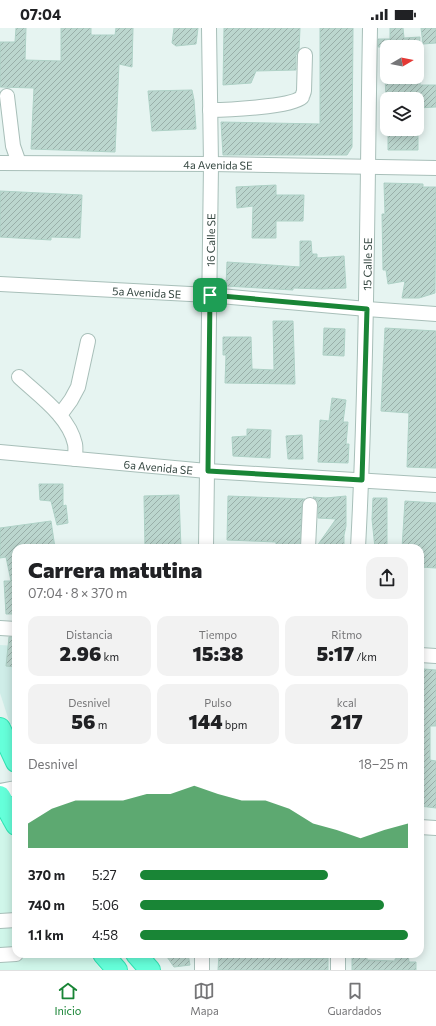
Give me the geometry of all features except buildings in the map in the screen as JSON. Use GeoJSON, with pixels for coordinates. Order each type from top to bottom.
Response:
{"type":"FeatureCollection","features":[{"type":"Feature","properties":{"kind":"highway"},"geometry":{"type":"LineString","coordinates":[[0,728],[12,754]]}},
{"type":"Feature","properties":{"kind":"highway"},"geometry":{"type":"LineString","coordinates":[[0,796],[10,816]]}},
{"type":"Feature","properties":{"kind":"highway"},"geometry":{"type":"LineString","coordinates":[[106,958],[117,970]]}},
{"type":"Feature","properties":{"kind":"highway"},"geometry":{"type":"LineString","coordinates":[[140,958],[150,970]]}},
{"type":"Feature","properties":{"kind":"street","name":"16 Calle SE"},"geometry":{"type":"LineString","coordinates":[[206,544],[211,164],[209,28]]}},
{"type":"Feature","properties":{"kind":"street","name":"15 Calle SE"},"geometry":{"type":"LineString","coordinates":[[358,544],[362,480],[367,309],[370,28]]}},
{"type":"Feature","properties":{"kind":"street"},"geometry":{"type":"LineString","coordinates":[[210,110],[261,108],[296,100],[302,97],[304,91],[305,55]]}},
{"type":"Feature","properties":{"kind":"street"},"geometry":{"type":"LineString","coordinates":[[6,96],[13,146],[19,163]]}},
{"type":"Feature","properties":{"kind":"street","name":"4a Avenida SE"},"geometry":{"type":"LineString","coordinates":[[0,163],[211,164],[436,168]]}},
{"type":"Feature","properties":{"kind":"street","name":"5a Avenida SE"},"geometry":{"type":"LineString","coordinates":[[0,284],[210,295],[436,314]]}},
{"type":"Feature","properties":{"kind":"street"},"geometry":{"type":"LineString","coordinates":[[60,415],[78,387],[88,340]]}},
{"type":"Feature","properties":{"kind":"street"},"geometry":{"type":"LineString","coordinates":[[19,377],[60,415],[73,437],[76,459]]}},
{"type":"Feature","properties":{"kind":"street","name":"6a Avenida SE"},"geometry":{"type":"LineString","coordinates":[[0,452],[208,471],[436,485]]}},
{"type":"Feature","properties":{"kind":"street"},"geometry":{"type":"LineString","coordinates":[[308,544],[310,505]]}},
{"type":"Feature","properties":{"kind":"street"},"geometry":{"type":"LineString","coordinates":[[0,628],[12,629]]}},
{"type":"Feature","properties":{"kind":"street"},"geometry":{"type":"LineString","coordinates":[[424,655],[436,656]]}},
{"type":"Feature","properties":{"kind":"street"},"geometry":{"type":"LineString","coordinates":[[0,791],[12,789]]}},
{"type":"Feature","properties":{"kind":"street"},"geometry":{"type":"LineString","coordinates":[[424,827],[436,828]]}},
{"type":"Feature","properties":{"kind":"street"},"geometry":{"type":"LineString","coordinates":[[0,921],[12,920]]}},
{"type":"Feature","properties":{"kind":"street"},"geometry":{"type":"LineString","coordinates":[[0,955],[12,954]]}},
{"type":"Feature","properties":{"kind":"street"},"geometry":{"type":"LineString","coordinates":[[202,958],[202,970]]}},
{"type":"Feature","properties":{"kind":"street"},"geometry":{"type":"LineString","coordinates":[[338,958],[338,970]]}},
{"type":"Feature","properties":{"kind":"shaded area"},"geometry":{"type":"Polygon","coordinates":[[[0,645],[12,646],[12,724],[10,724],[0,693],[0,645]]]}},
{"type":"Feature","properties":{"kind":"shaded area"},"geometry":{"type":"Polygon","coordinates":[[[0,823],[6,823],[12,834],[12,958],[91,958],[101,970],[0,970],[0,823]]]}},
{"type":"Feature","properties":{"kind":"route"},"geometry":{"type":"LineString","coordinates":[[210,295],[367,309],[362,480],[208,471],[210,295]]}}]}
